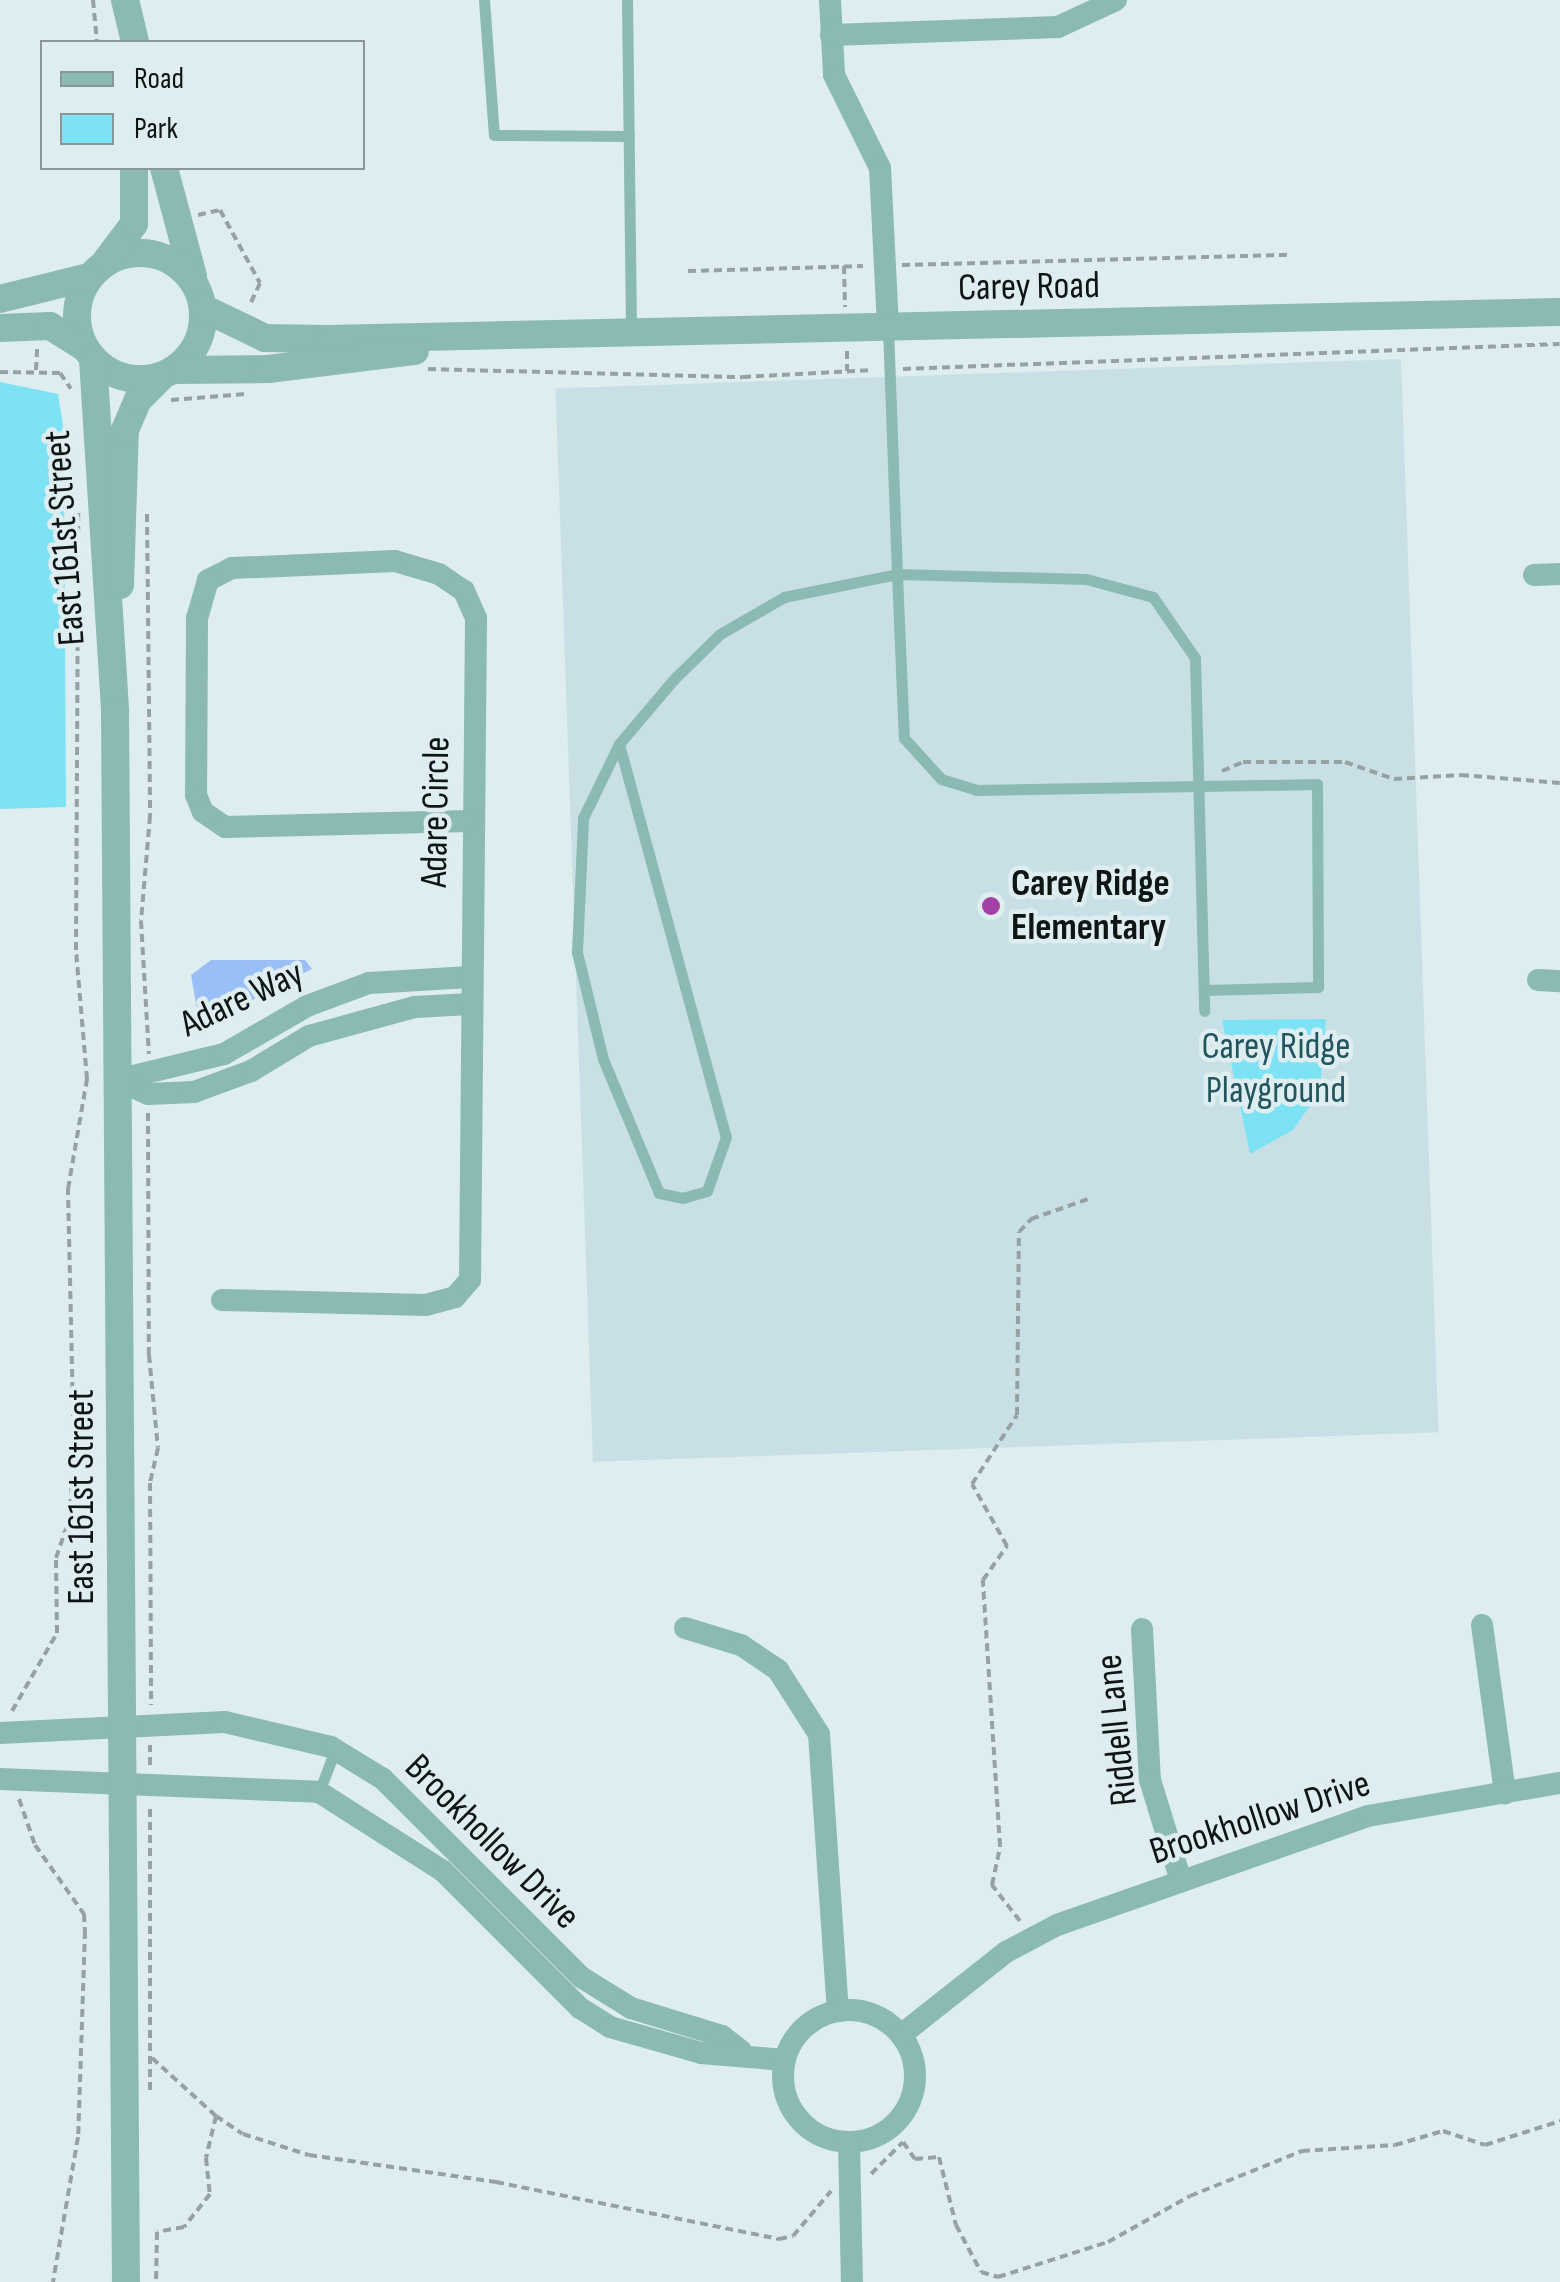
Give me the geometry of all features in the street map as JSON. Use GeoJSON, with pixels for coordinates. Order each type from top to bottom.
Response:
{"type":"FeatureCollection","features":[{"type":"Feature","properties":{"kind":"street"},"geometry":{"type":"LineString","coordinates":[[111,0],[116,40]]}},
{"type":"Feature","properties":{"kind":"street"},"geometry":{"type":"LineString","coordinates":[[125,0],[134,40]]}},
{"type":"Feature","properties":{"kind":"street"},"geometry":{"type":"LineString","coordinates":[[830,0],[834,75],[880,168],[888,266],[888,328]]}},
{"type":"Feature","properties":{"kind":"street"},"geometry":{"type":"LineString","coordinates":[[831,35],[1058,27],[1116,0]]}},
{"type":"Feature","properties":{"kind":"street"},"geometry":{"type":"LineString","coordinates":[[89,353],[76,312],[97,270],[134,224],[134,170]]}},
{"type":"Feature","properties":{"kind":"street"},"geometry":{"type":"LineString","coordinates":[[0,328],[50,326],[125,378],[168,373],[198,343],[200,298],[165,170]]}},
{"type":"Feature","properties":{"kind":"street"},"geometry":{"type":"LineString","coordinates":[[0,298],[97,270],[124,254],[166,258],[200,298]]}},
{"type":"Feature","properties":{"kind":"street","name":"Carey Road"},"geometry":{"type":"LineString","coordinates":[[200,298],[265,338],[500,337],[1560,312]]}},
{"type":"Feature","properties":{"kind":"street","name":"Carey Road"},"geometry":{"type":"LineString","coordinates":[[168,373],[268,368],[500,337]]}},
{"type":"Feature","properties":{"kind":"street","name":"East 161st Street"},"geometry":{"type":"LineString","coordinates":[[89,353],[115,712]]}},
{"type":"Feature","properties":{"kind":"street","name":"East 161st Street"},"geometry":{"type":"LineString","coordinates":[[126,2282],[115,712],[125,430],[138,400],[168,373]]}},
{"type":"Feature","properties":{"kind":"street","name":"Adare Circle"},"geometry":{"type":"LineString","coordinates":[[222,1300],[426,1305],[455,1297],[470,1280],[470,821],[476,618],[464,591],[439,574],[396,561],[232,568],[208,580],[197,618],[196,795],[203,812],[225,826],[470,821]]}},
{"type":"Feature","properties":{"kind":"street"},"geometry":{"type":"LineString","coordinates":[[1534,576],[1560,574]]}},
{"type":"Feature","properties":{"kind":"street","name":"Adare Way"},"geometry":{"type":"LineString","coordinates":[[117,1080],[148,1067],[192,1066],[341,992],[470,977]]}},
{"type":"Feature","properties":{"kind":"street","name":"Adare Way"},"geometry":{"type":"LineString","coordinates":[[117,1080],[148,1094],[194,1092],[251,1071],[309,1036],[415,1007],[470,1004]]}},
{"type":"Feature","properties":{"kind":"street"},"geometry":{"type":"LineString","coordinates":[[1482,1625],[1505,1793]]}},
{"type":"Feature","properties":{"kind":"street"},"geometry":{"type":"LineString","coordinates":[[685,1628],[741,1645],[778,1670],[819,1734],[838,2010]]}},
{"type":"Feature","properties":{"kind":"street","name":"Riddell Lane"},"geometry":{"type":"LineString","coordinates":[[1142,1629],[1150,1780],[1181,1881]]}},
{"type":"Feature","properties":{"kind":"street","name":"Brookhollow Drive"},"geometry":{"type":"LineString","coordinates":[[6,1734],[252,1725],[335,1750],[383,1779],[448,1861],[548,1962],[580,2008],[621,2030],[700,2054],[741,2051],[785,2060]]}},
{"type":"Feature","properties":{"kind":"street"},"geometry":{"type":"LineString","coordinates":[[6,1779],[121,1779],[149,1786],[319,1792]]}},
{"type":"Feature","properties":{"kind":"street","name":"Brookhollow Drive"},"geometry":{"type":"LineString","coordinates":[[901,2035],[1036,1934],[1368,1816],[1560,1782]]}},
{"type":"Feature","properties":{"kind":"street","name":"Brookhollow Drive"},"geometry":{"type":"LineString","coordinates":[[319,1792],[448,1861]]}},
{"type":"Feature","properties":{"kind":"street","name":"Brookhollow Drive"},"geometry":{"type":"LineString","coordinates":[[548,1962],[632,2008],[722,2036],[741,2051]]}},
{"type":"Feature","properties":{"kind":"street"},"geometry":{"type":"LineString","coordinates":[[838,2010],[873,2014],[901,2035],[914,2069],[908,2105],[884,2132],[849,2142],[803,2123],[786,2094],[785,2060],[798,2033],[838,2010]]}},
{"type":"Feature","properties":{"kind":"street"},"geometry":{"type":"LineString","coordinates":[[849,2142],[852,2282]]}},
{"type":"Feature","properties":{"kind":"lane"},"geometry":{"type":"LineString","coordinates":[[484,0],[494,135],[628,136]]}},
{"type":"Feature","properties":{"kind":"lane"},"geometry":{"type":"LineString","coordinates":[[626,0],[632,334]]}},
{"type":"Feature","properties":{"kind":"lane"},"geometry":{"type":"LineString","coordinates":[[888,328],[886,370],[904,738],[940,779],[1026,790],[1198,783],[1318,784],[1318,987],[1204,990]]}},
{"type":"Feature","properties":{"kind":"lane"},"geometry":{"type":"LineString","coordinates":[[620,744],[726,1137],[708,1191],[683,1198],[658,1193],[630,1129],[577,952],[583,818],[620,744],[720,634],[784,598],[896,574],[1086,579],[1153,596],[1195,658],[1204,1011]]}},
{"type":"Feature","properties":{"kind":"lane"},"geometry":{"type":"LineString","coordinates":[[192,1066],[194,1092]]}},
{"type":"Feature","properties":{"kind":"lane"},"geometry":{"type":"LineString","coordinates":[[319,1792],[335,1750]]}},
{"type":"Feature","properties":{"kind":"lane"},"geometry":{"type":"LineString","coordinates":[[621,2030],[632,2008]]}},
{"type":"Feature","properties":{"kind":"path"},"geometry":{"type":"LineString","coordinates":[[92,0],[97,40]]}},
{"type":"Feature","properties":{"kind":"path"},"geometry":{"type":"LineString","coordinates":[[190,217],[220,210],[260,283],[245,314]]}},
{"type":"Feature","properties":{"kind":"path"},"geometry":{"type":"LineString","coordinates":[[688,271],[1290,254]]}},
{"type":"Feature","properties":{"kind":"path"},"geometry":{"type":"LineString","coordinates":[[36,370],[38,341]]}},
{"type":"Feature","properties":{"kind":"path"},"geometry":{"type":"LineString","coordinates":[[414,371],[743,377],[1560,344]]}},
{"type":"Feature","properties":{"kind":"path"},"geometry":{"type":"LineString","coordinates":[[0,372],[60,373],[71,398]]}},
{"type":"Feature","properties":{"kind":"path"},"geometry":{"type":"LineString","coordinates":[[156,412],[182,397],[262,392]]}},
{"type":"Feature","properties":{"kind":"path"},"geometry":{"type":"LineString","coordinates":[[6,1734],[22,1686],[57,1633],[56,1558],[69,1520],[74,1455],[68,1189],[87,1080],[76,950],[77,510]]}},
{"type":"Feature","properties":{"kind":"path"},"geometry":{"type":"LineString","coordinates":[[147,510],[150,816],[142,922],[148,1067]]}},
{"type":"Feature","properties":{"kind":"path"},"geometry":{"type":"LineString","coordinates":[[1218,775],[1243,762],[1345,762],[1394,779],[1461,775],[1560,784]]}},
{"type":"Feature","properties":{"kind":"path"},"geometry":{"type":"LineString","coordinates":[[148,1094],[145,1199],[158,1448],[150,1483],[152,2057],[148,2105]]}},
{"type":"Feature","properties":{"kind":"path"},"geometry":{"type":"LineString","coordinates":[[1020,1921],[992,1884],[1000,1846],[983,1580],[1008,1546],[972,1484],[1017,1415],[1019,1232],[1031,1219],[1091,1198]]}},
{"type":"Feature","properties":{"kind":"path"},"geometry":{"type":"LineString","coordinates":[[6,1779],[36,1846],[68,1886],[86,1931],[77,2153],[53,2282]]}},
{"type":"Feature","properties":{"kind":"path"},"geometry":{"type":"LineString","coordinates":[[152,2057],[216,2116],[244,2134],[309,2155],[496,2182],[779,2239],[793,2236],[826,2193],[869,2191],[881,2156],[902,2142],[916,2160],[943,2160],[956,2224],[981,2272],[993,2276],[1108,2242],[1190,2196],[1302,2151],[1395,2145],[1443,2131],[1485,2146],[1560,2121]]}},
{"type":"Feature","properties":{"kind":"path"},"geometry":{"type":"LineString","coordinates":[[156,2282],[158,2232],[184,2227],[210,2194],[206,2158],[216,2116]]}},
{"type":"Feature","properties":{"kind":"shaded area","name":"Carey Ridge Elementary"},"geometry":{"type":"Polygon","coordinates":[[[1401,359],[1438,1432],[593,1462],[556,389],[1401,359]]]}},
{"type":"Feature","properties":{"kind":"shaded area"},"geometry":{"type":"Polygon","coordinates":[[[211,960],[305,960],[312,969],[200,1027],[191,975],[211,960]]]}},
{"type":"Feature","properties":{"kind":"green space"},"geometry":{"type":"Polygon","coordinates":[[[0,382],[58,394],[64,431],[66,807],[0,809],[0,382]]]}},
{"type":"Feature","properties":{"kind":"green space","name":"Carey Ridge Playground"},"geometry":{"type":"Polygon","coordinates":[[[1326,1019],[1320,1091],[1293,1130],[1250,1154],[1222,1020],[1326,1019]]]}},
{"type":"Feature","properties":{"kind":"place","name":"Carey Ridge Elementary"},"geometry":{"type":"Point","coordinates":[991,906]}}]}
